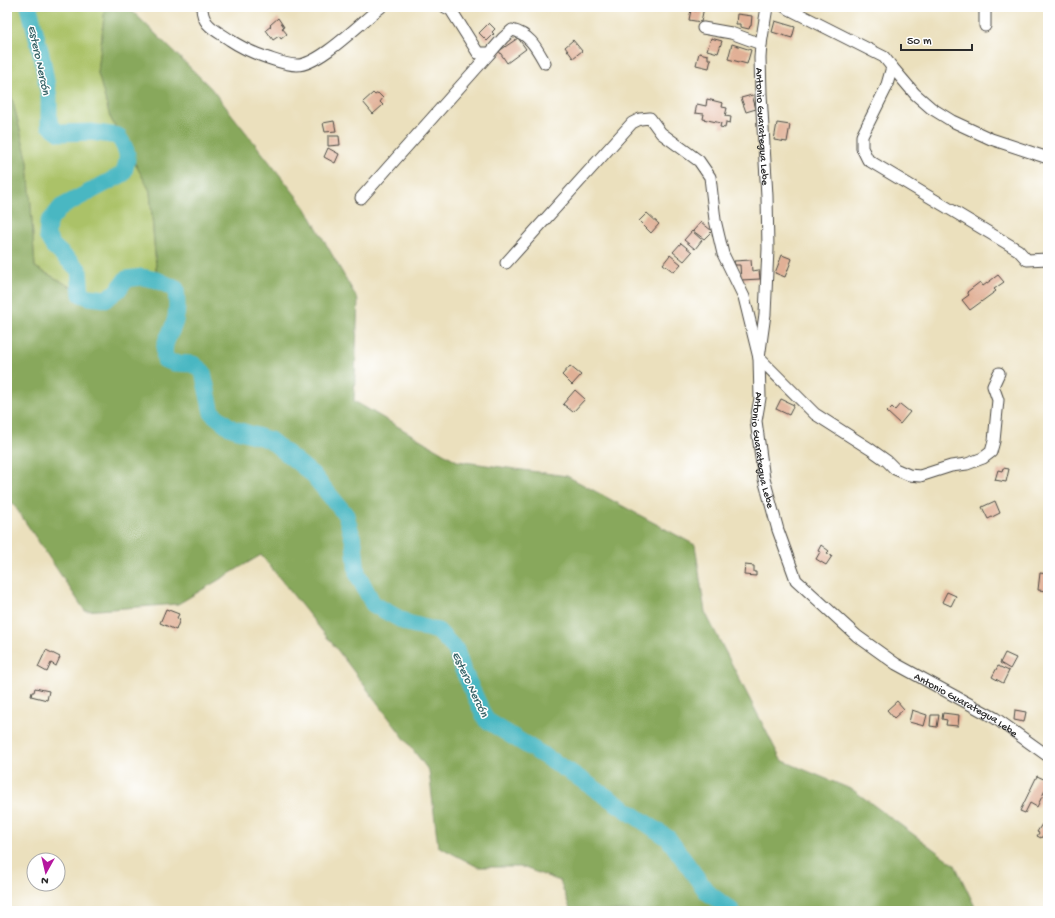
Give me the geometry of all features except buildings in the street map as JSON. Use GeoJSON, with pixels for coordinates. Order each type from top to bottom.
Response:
{"type":"FeatureCollection","features":[{"type":"Feature","properties":{"kind":"street"},"geometry":{"type":"LineString","coordinates":[[202,7],[202,15],[210,28],[242,48],[280,63],[298,65],[317,59],[381,7]]}},
{"type":"Feature","properties":{"kind":"street"},"geometry":{"type":"LineString","coordinates":[[445,7],[451,10],[478,53],[490,53]]}},
{"type":"Feature","properties":{"kind":"street","name":"Antonio Guarategua Lebe"},"geometry":{"type":"LineString","coordinates":[[767,7],[760,44],[768,249],[765,314],[759,358],[760,398],[756,421],[764,479],[778,530],[796,580],[857,636],[896,664],[995,718],[1048,756]]}},
{"type":"Feature","properties":{"kind":"street"},"geometry":{"type":"LineString","coordinates":[[785,7],[884,57],[920,99],[952,121],[991,139],[1048,158]]}},
{"type":"Feature","properties":{"kind":"street"},"geometry":{"type":"LineString","coordinates":[[984,26],[985,7]]}},
{"type":"Feature","properties":{"kind":"street"},"geometry":{"type":"LineString","coordinates":[[703,28],[730,33],[760,44]]}},
{"type":"Feature","properties":{"kind":"street"},"geometry":{"type":"LineString","coordinates":[[361,198],[503,38],[512,30],[519,32],[531,40],[545,63]]}},
{"type":"Feature","properties":{"kind":"street"},"geometry":{"type":"LineString","coordinates":[[892,67],[886,88],[862,136],[862,148],[868,160],[1018,250],[1027,260],[1048,259]]}},
{"type":"Feature","properties":{"kind":"street"},"geometry":{"type":"LineString","coordinates":[[506,263],[632,123],[640,119],[650,118],[662,133],[700,161],[710,177],[715,220],[723,254],[744,297],[759,358],[815,414],[870,449],[887,461],[895,469],[909,475],[920,476],[951,466],[967,464],[983,458],[991,452],[994,441],[998,400],[993,386],[999,373]]}},
{"type":"Feature","properties":{"kind":"green space"},"geometry":{"type":"Polygon","coordinates":[[[7,7],[105,7],[98,73],[110,117],[150,191],[157,280],[89,297],[35,267],[28,162],[7,79],[7,7]]]}},
{"type":"Feature","properties":{"kind":"green space"},"geometry":{"type":"Polygon","coordinates":[[[105,7],[128,7],[210,87],[305,207],[358,300],[354,401],[457,461],[567,476],[695,545],[705,612],[781,760],[853,790],[955,865],[977,911],[571,911],[560,881],[522,867],[478,867],[438,846],[429,771],[339,652],[261,555],[178,604],[85,611],[14,505],[7,498],[7,79],[28,162],[35,267],[89,297],[157,280],[150,191],[110,117],[98,73],[105,7]]]}},
{"type":"Feature","properties":{"kind":"waterway","name":"Estero Nercón"},"geometry":{"type":"LineString","coordinates":[[29,7],[42,58],[49,97],[49,125],[60,133],[91,132],[118,136],[127,154],[127,163],[123,174],[61,207],[48,223],[47,236],[53,246],[79,270],[81,294],[89,297],[106,299],[118,290],[126,279],[142,277],[157,280],[176,289],[177,313],[166,343],[164,353],[165,360],[174,363],[193,364],[203,372],[212,413],[231,428],[270,440],[312,474],[346,515],[354,543],[357,573],[373,604],[407,623],[438,631],[456,650],[462,668],[486,720],[570,772],[668,838],[707,892],[732,911]]}}]}
